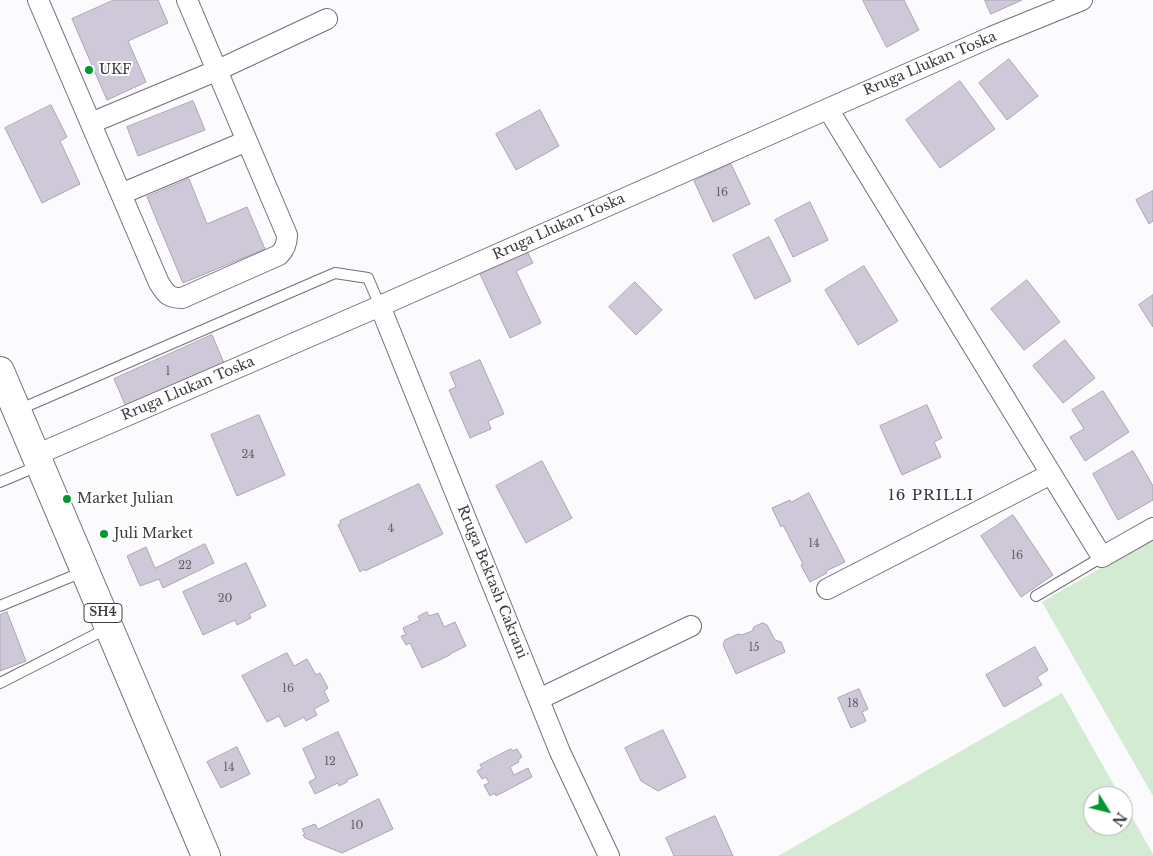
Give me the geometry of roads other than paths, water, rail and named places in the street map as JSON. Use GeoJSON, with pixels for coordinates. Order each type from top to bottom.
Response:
{"type":"FeatureCollection","features":[{"type":"Feature","properties":{"kind":"main road","name":"SH4"},"geometry":{"type":"LineString","coordinates":[[0,371],[206,856]]}},
{"type":"Feature","properties":{"kind":"street"},"geometry":{"type":"LineString","coordinates":[[45,2],[91,123],[159,283],[172,298],[182,298],[279,255],[284,251],[287,244],[287,235],[218,70],[186,0]]}},
{"type":"Feature","properties":{"kind":"street","name":"Rruga Llukan Toska"},"geometry":{"type":"LineString","coordinates":[[38,460],[380,306],[991,37],[1082,0]]}},
{"type":"Feature","properties":{"kind":"street"},"geometry":{"type":"LineString","coordinates":[[91,123],[218,70],[327,19]]}},
{"type":"Feature","properties":{"kind":"street"},"geometry":{"type":"LineString","coordinates":[[828,109],[1102,557],[1153,528]]}},
{"type":"Feature","properties":{"kind":"street"},"geometry":{"type":"LineString","coordinates":[[121,194],[247,141]]}},
{"type":"Feature","properties":{"kind":"street","name":"Rruga Bektash Cakrani"},"geometry":{"type":"LineString","coordinates":[[380,306],[560,752],[609,856]]}},
{"type":"Feature","properties":{"kind":"street"},"geometry":{"type":"LineString","coordinates":[[827,590],[1051,474]]}},
{"type":"Feature","properties":{"kind":"street"},"geometry":{"type":"LineString","coordinates":[[539,700],[691,626]]}},
{"type":"Feature","properties":{"kind":"lane"},"geometry":{"type":"LineString","coordinates":[[17,410],[335,273],[368,278],[380,306]]}},
{"type":"Feature","properties":{"kind":"lane"},"geometry":{"type":"LineString","coordinates":[[0,482],[38,460]]}},
{"type":"Feature","properties":{"kind":"lane"},"geometry":{"type":"LineString","coordinates":[[1036,596],[1102,557]]}},
{"type":"Feature","properties":{"kind":"lane"},"geometry":{"type":"LineString","coordinates":[[0,606],[85,571]]}},
{"type":"Feature","properties":{"kind":"lane"},"geometry":{"type":"LineString","coordinates":[[0,683],[109,628]]}},
{"type":"Feature","properties":{"kind":"place","name":"UKF"},"geometry":{"type":"Point","coordinates":[89,70]}},
{"type":"Feature","properties":{"kind":"place","name":"Market Julian"},"geometry":{"type":"Point","coordinates":[67,499]}},
{"type":"Feature","properties":{"kind":"place","name":"Juli Market"},"geometry":{"type":"Point","coordinates":[104,534]}},
{"type":"Feature","properties":{"kind":"district","name":"16 PRILLI"},"geometry":{"type":"Point","coordinates":[931,496]}}]}
